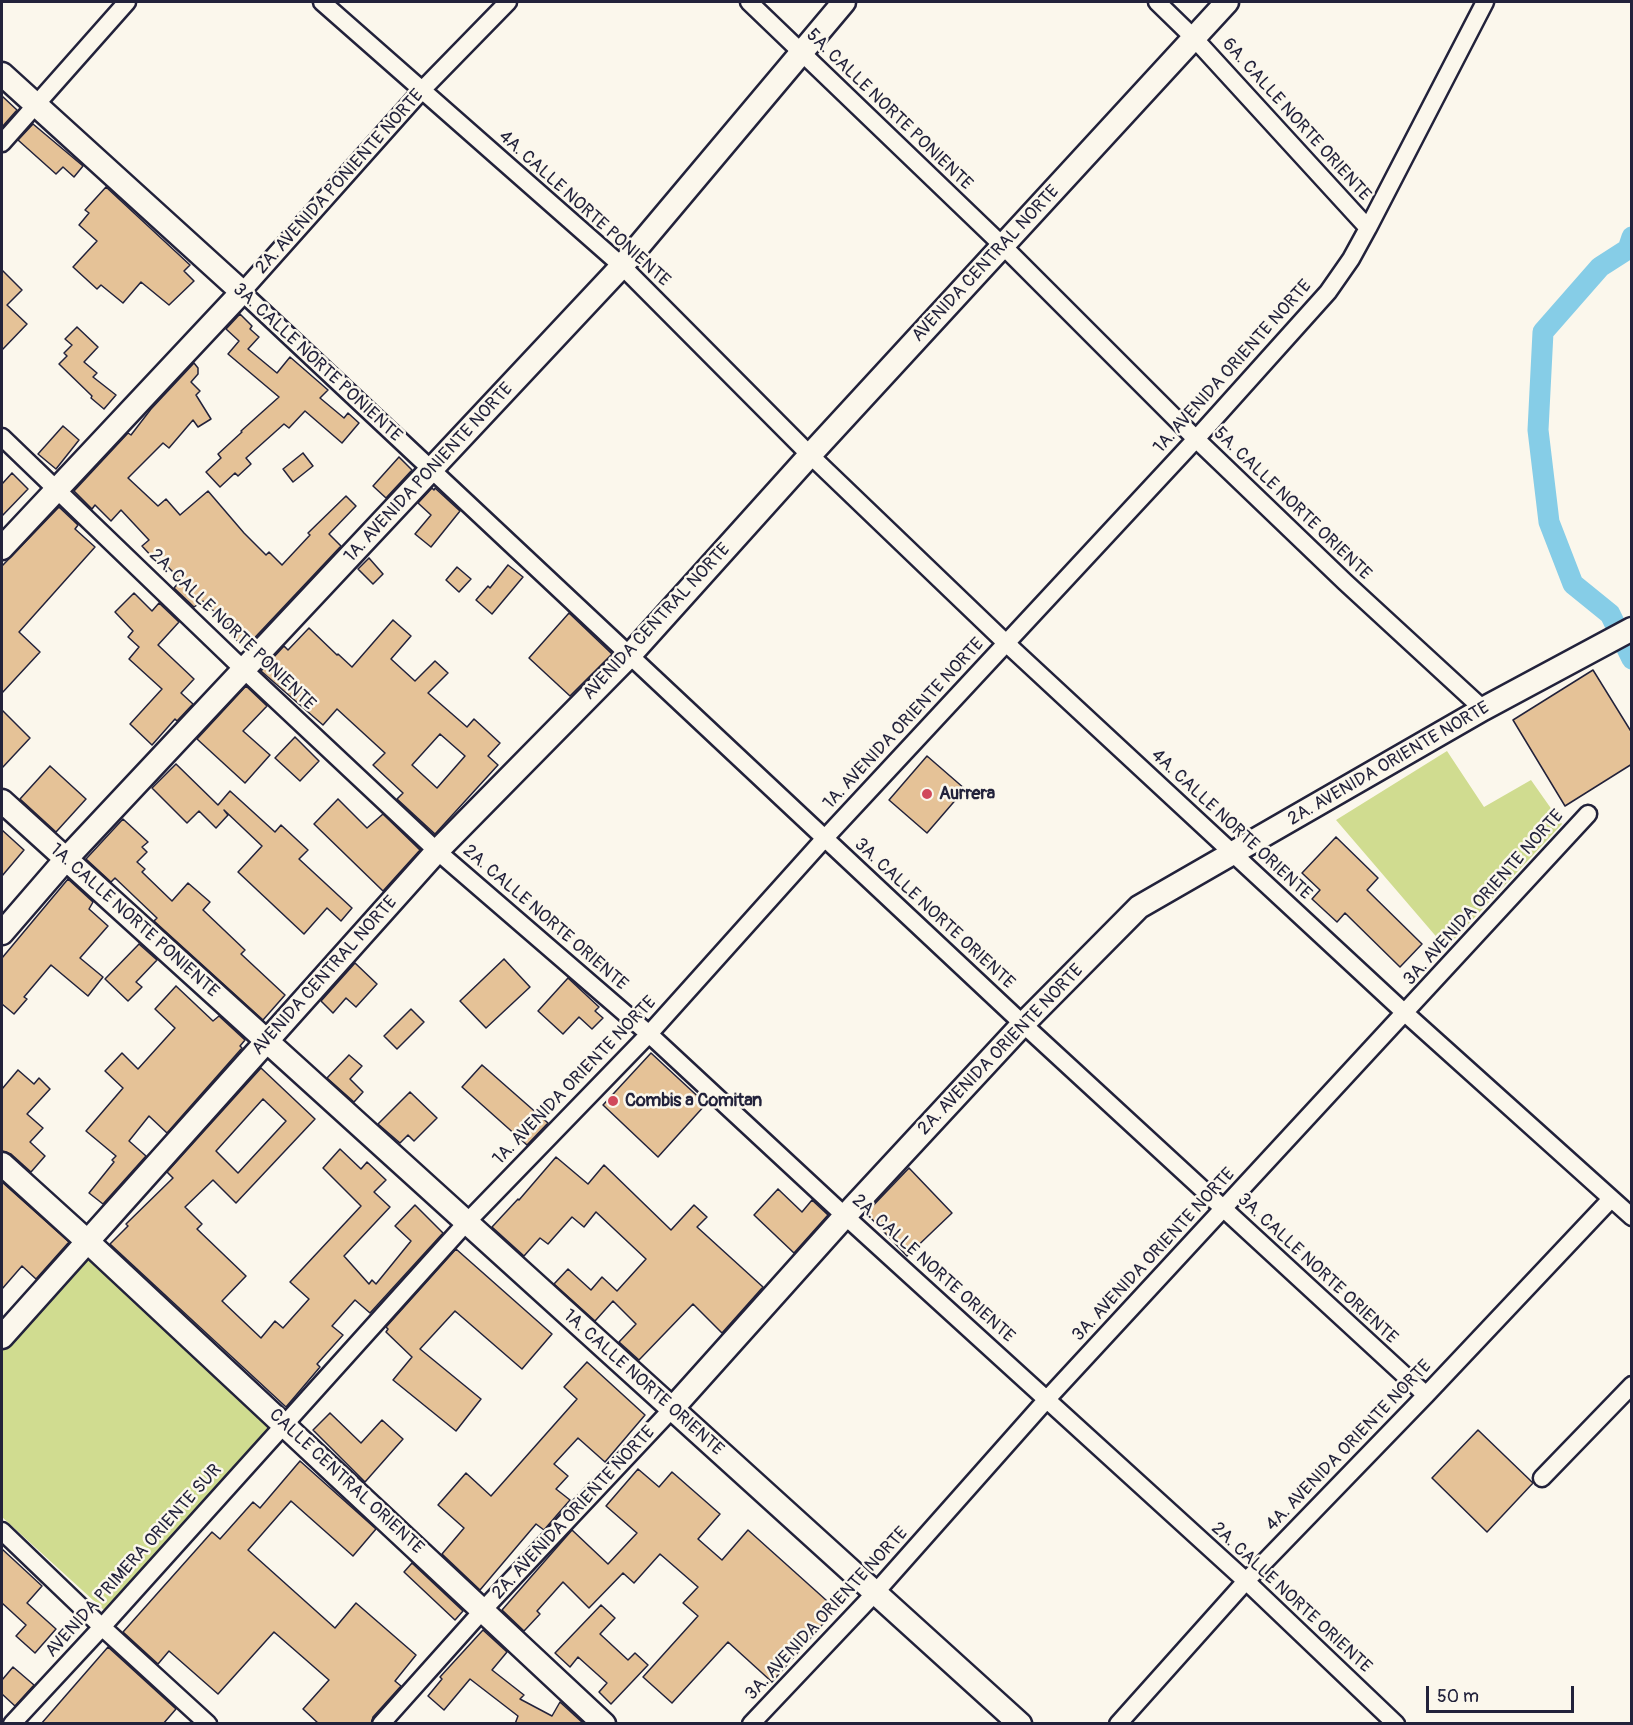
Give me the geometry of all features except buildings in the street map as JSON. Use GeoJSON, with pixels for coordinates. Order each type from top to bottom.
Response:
{"type":"FeatureCollection","features":[{"type":"Feature","properties":{"kind":"street"},"geometry":{"type":"LineString","coordinates":[[2,143],[127,2]]}},
{"type":"Feature","properties":{"kind":"street","name":"4A. CALLE NORTE PONIENTE"},"geometry":{"type":"LineString","coordinates":[[322,2],[622,266],[810,455]]}},
{"type":"Feature","properties":{"kind":"street","name":"2A. AVENIDA PONIENTE NORTE"},"geometry":{"type":"LineString","coordinates":[[2,549],[242,292],[423,89],[508,2]]}},
{"type":"Feature","properties":{"kind":"street","name":"5A. CALLE NORTE PONIENTE"},"geometry":{"type":"LineString","coordinates":[[749,2],[1002,245]]}},
{"type":"Feature","properties":{"kind":"street","name":"1A. AVENIDA PONIENTE NORTE"},"geometry":{"type":"LineString","coordinates":[[2,933],[66,859],[622,266],[844,2]]}},
{"type":"Feature","properties":{"kind":"street","name":"6A. CALLE NORTE ORIENTE"},"geometry":{"type":"LineString","coordinates":[[1157,2],[1194,38],[1368,228]]}},
{"type":"Feature","properties":{"kind":"street","name":"AVENIDA CENTRAL NORTE"},"geometry":{"type":"LineString","coordinates":[[2,1337],[437,851],[630,655],[810,455],[1227,2]]}},
{"type":"Feature","properties":{"kind":"street","name":"1A. AVENIDA ORIENTE NORTE"},"geometry":{"type":"LineString","coordinates":[[284,1424],[466,1223],[649,1034],[825,838],[1196,439],[1328,292],[1351,259],[1368,228],[1485,2]]}},
{"type":"Feature","properties":{"kind":"street","name":"3A. CALLE NORTE PONIENTE"},"geometry":{"type":"LineString","coordinates":[[2,74],[242,292],[630,655]]}},
{"type":"Feature","properties":{"kind":"street","name":"5A. CALLE NORTE ORIENTE"},"geometry":{"type":"LineString","coordinates":[[1002,245],[1196,439],[1345,582],[1483,709]]}},
{"type":"Feature","properties":{"kind":"street","name":"2A. CALLE NORTE PONIENTE"},"geometry":{"type":"LineString","coordinates":[[2,437],[243,669],[437,851]]}},
{"type":"Feature","properties":{"kind":"street","name":"4A. CALLE NORTE ORIENTE"},"geometry":{"type":"LineString","coordinates":[[810,455],[1006,643],[1405,1013],[1632,1218]]}},
{"type":"Feature","properties":{"kind":"street","name":"2A. AVENIDA ORIENTE NORTE"},"geometry":{"type":"LineString","coordinates":[[381,1724],[483,1610],[672,1409],[845,1216],[1023,1024],[1139,907],[1483,709],[1632,629]]}},
{"type":"Feature","properties":{"kind":"street","name":"3A. CALLE NORTE ORIENTE"},"geometry":{"type":"LineString","coordinates":[[630,655],[1023,1024],[1426,1395]]}},
{"type":"Feature","properties":{"kind":"street","name":"1A. CALLE NORTE PONIENTE"},"geometry":{"type":"LineString","coordinates":[[2,801],[266,1042]]}},
{"type":"Feature","properties":{"kind":"street","name":"3A. AVENIDA ORIENTE NORTE"},"geometry":{"type":"LineString","coordinates":[[751,1724],[875,1593],[1048,1398],[1588,814]]}},
{"type":"Feature","properties":{"kind":"street","name":"2A. CALLE NORTE ORIENTE"},"geometry":{"type":"LineString","coordinates":[[437,851],[649,1034],[845,1216],[1048,1398],[1246,1581],[1396,1724]]}},
{"type":"Feature","properties":{"kind":"street","name":"1A. CALLE NORTE ORIENTE"},"geometry":{"type":"LineString","coordinates":[[266,1042],[1020,1724]]}},
{"type":"Feature","properties":{"kind":"street","name":"CALLE CENTRAL ORIENTE"},"geometry":{"type":"LineString","coordinates":[[2,1164],[604,1724]]}},
{"type":"Feature","properties":{"kind":"street","name":"4A. AVENIDA ORIENTE NORTE"},"geometry":{"type":"LineString","coordinates":[[1118,1724],[1246,1581],[1426,1395],[1611,1198]]}},
{"type":"Feature","properties":{"kind":"street"},"geometry":{"type":"LineString","coordinates":[[1542,1478],[1632,1385]]}},
{"type":"Feature","properties":{"kind":"street","name":"AVENIDA PRIMERA ORIENTE SUR"},"geometry":{"type":"LineString","coordinates":[[12,1724],[284,1424]]}},
{"type":"Feature","properties":{"kind":"street"},"geometry":{"type":"LineString","coordinates":[[2,1531],[208,1724]]}},
{"type":"Feature","properties":{"kind":"green space"},"geometry":{"type":"Polygon","coordinates":[[[1447,751],[1484,807],[1531,780],[1562,824],[1446,948],[1336,820],[1447,751]]]}},
{"type":"Feature","properties":{"kind":"green space"},"geometry":{"type":"Polygon","coordinates":[[[83,1252],[272,1427],[105,1611],[2,1517],[2,1347],[83,1252]]]}},
{"type":"Feature","properties":{"kind":"waterway"},"geometry":{"type":"LineString","coordinates":[[1632,237],[1628,249],[1600,267],[1543,332],[1538,430],[1549,522],[1573,584],[1610,614],[1632,659]]}},
{"type":"Feature","properties":{"kind":"place","name":"Aurrera"},"geometry":{"type":"Point","coordinates":[927,794]}},
{"type":"Feature","properties":{"kind":"place","name":"Combis a Comitan"},"geometry":{"type":"Point","coordinates":[613,1101]}}]}
